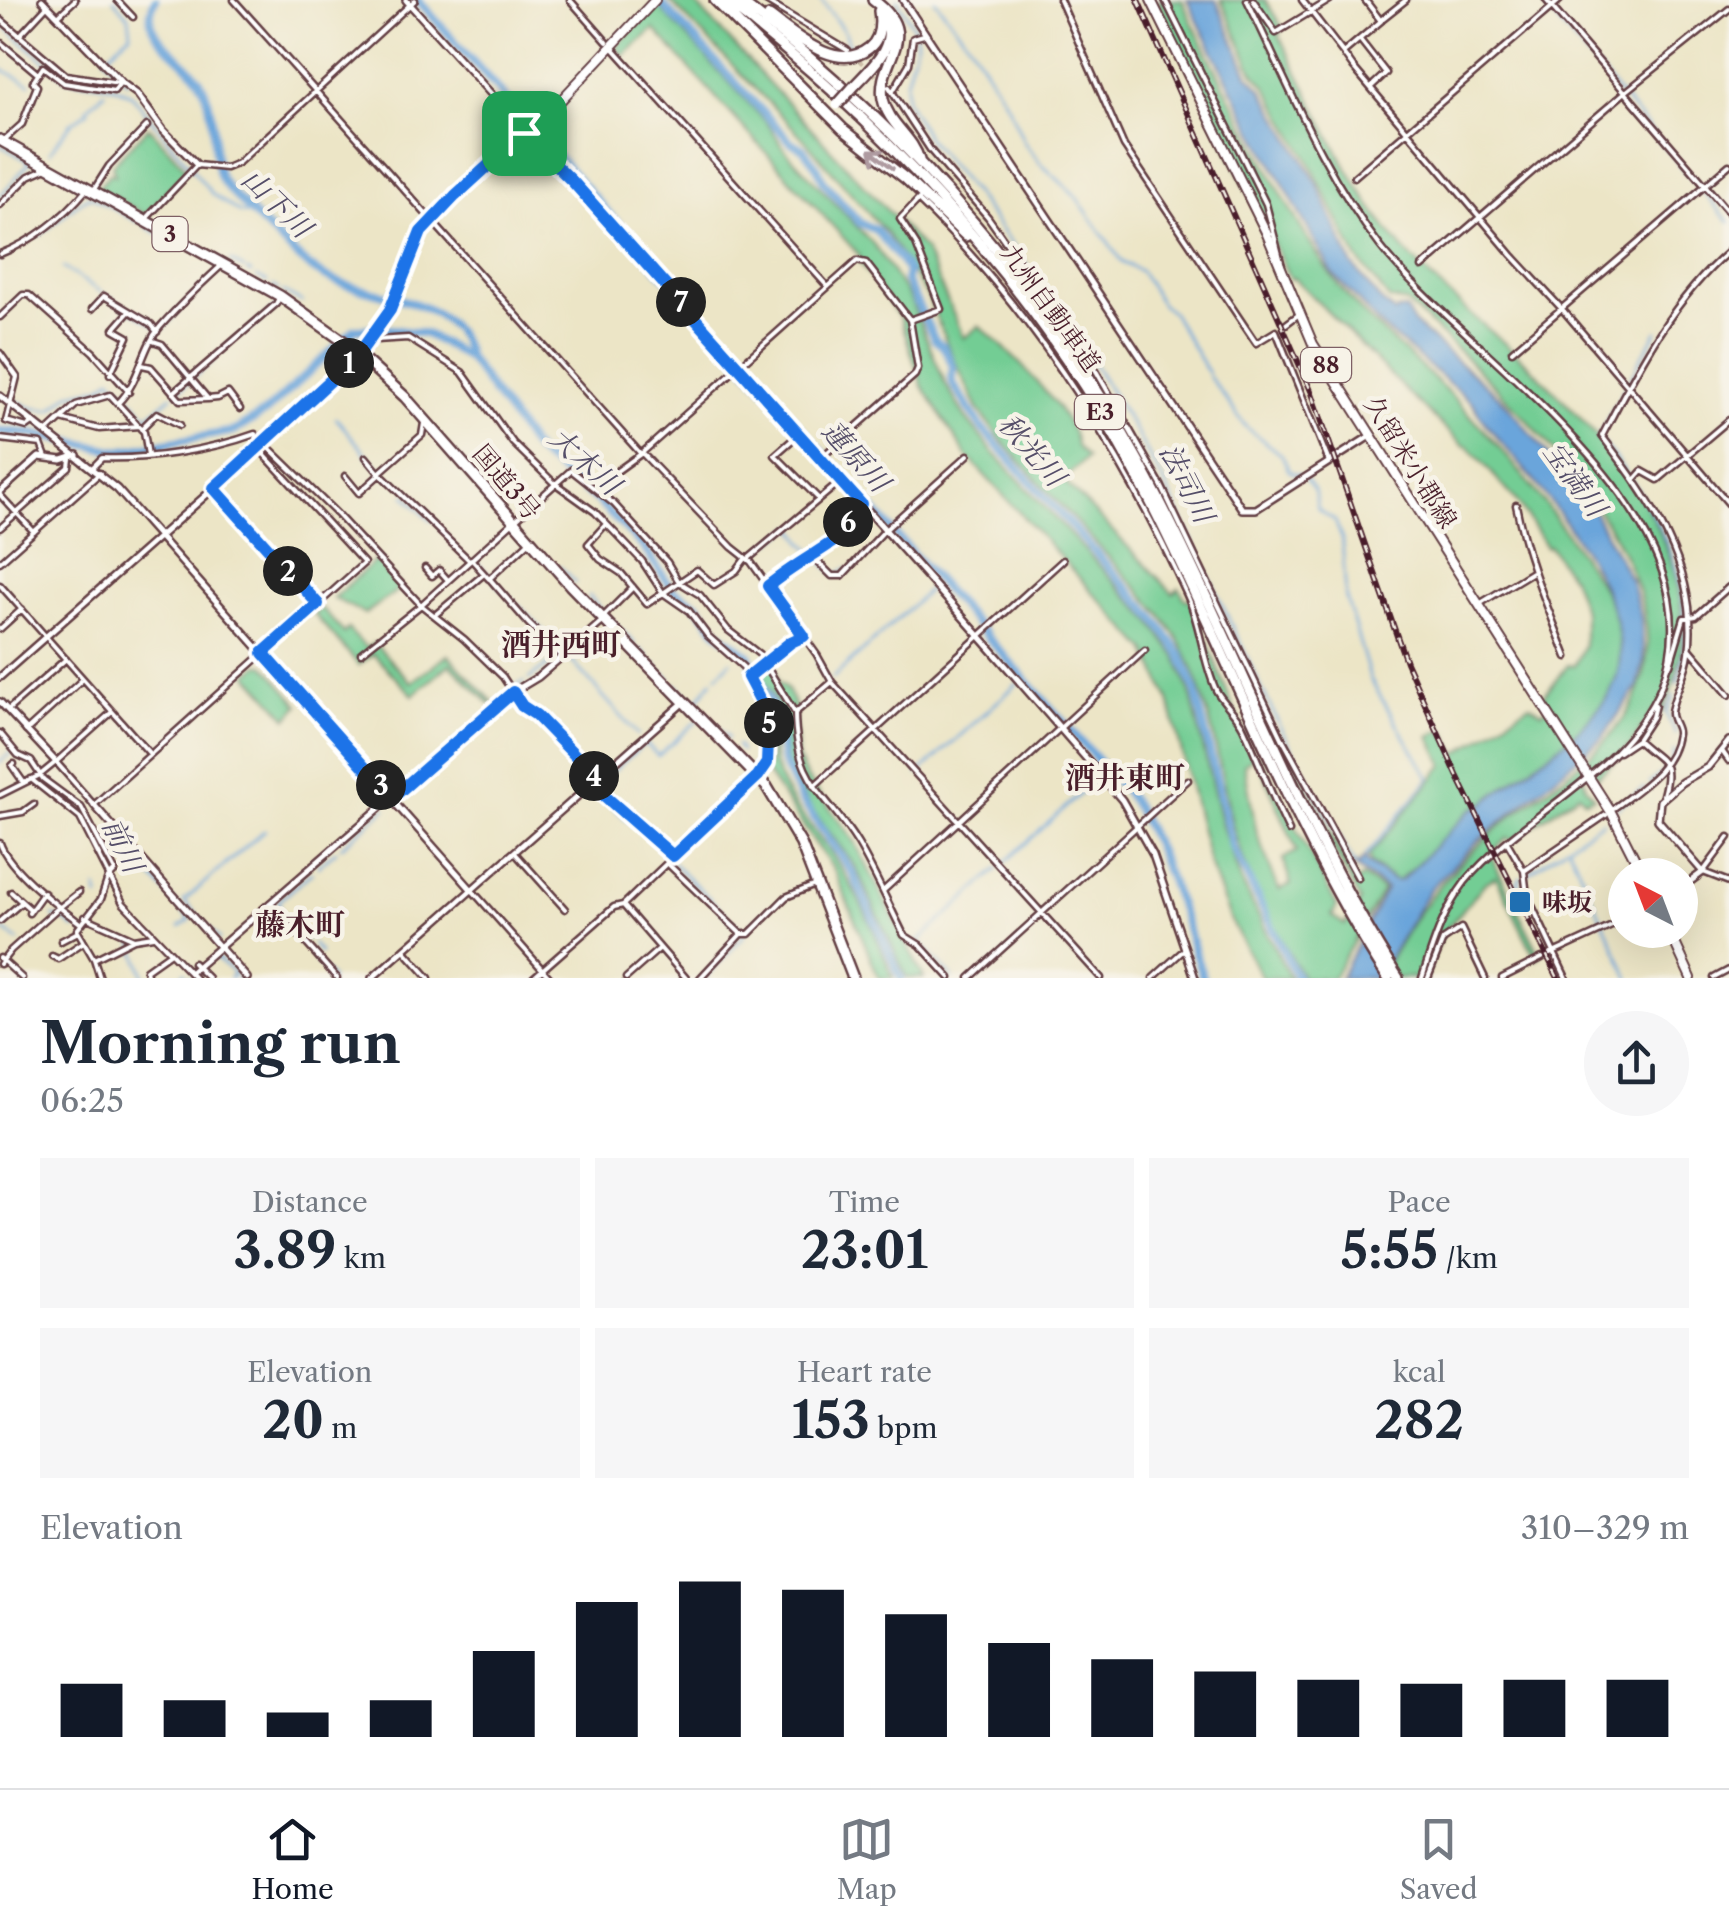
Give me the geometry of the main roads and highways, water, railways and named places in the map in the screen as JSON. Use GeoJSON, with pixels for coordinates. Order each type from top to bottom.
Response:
{"type":"FeatureCollection","features":[{"type":"Feature","properties":{"kind":"highway"},"geometry":{"type":"LineString","coordinates":[[715,0],[827,113],[939,208],[997,274]]}},
{"type":"Feature","properties":{"kind":"highway","name":"九州自動車道"},"geometry":{"type":"LineString","coordinates":[[724,0],[854,108],[922,177],[1071,367],[1146,494],[1294,812],[1388,978]]}},
{"type":"Feature","properties":{"kind":"highway","name":"九州自動車道"},"geometry":{"type":"LineString","coordinates":[[738,0],[828,74],[920,163],[1028,290],[1122,432],[1180,541],[1351,910],[1398,978]]}},
{"type":"Feature","properties":{"kind":"highway"},"geometry":{"type":"LineString","coordinates":[[746,0],[816,48],[847,56],[863,52],[876,41],[881,23],[879,11]]}},
{"type":"Feature","properties":{"kind":"highway"},"geometry":{"type":"LineString","coordinates":[[827,113],[879,60],[890,36],[888,20],[871,0]]}},
{"type":"Feature","properties":{"kind":"highway"},"geometry":{"type":"LineString","coordinates":[[854,84],[882,46],[885,26],[871,0]]}},
{"type":"Feature","properties":{"kind":"highway"},"geometry":{"type":"LineString","coordinates":[[871,0],[891,17],[897,34],[896,52],[883,88],[884,103],[916,150],[920,163]]}},
{"type":"Feature","properties":{"kind":"highway","name":"国道3号"},"geometry":{"type":"LineString","coordinates":[[2,141],[280,296],[346,343],[426,419],[530,541],[758,776],[794,828],[853,978]]}},
{"type":"Feature","properties":{"kind":"main road","name":"久留米小郡線"},"geometry":{"type":"LineString","coordinates":[[1151,0],[1266,232],[1313,344],[1611,812],[1634,858]]}},
{"type":"Feature","properties":{"kind":"main road"},"geometry":{"type":"LineString","coordinates":[[358,355],[390,310],[412,249],[431,220],[562,99],[652,2]]}},
{"type":"Feature","properties":{"kind":"main road"},"geometry":{"type":"LineString","coordinates":[[1677,948],[1691,978]]}},
{"type":"Feature","properties":{"kind":"water"},"geometry":{"type":"Polygon","coordinates":[[[1187,0],[1216,0],[1249,76],[1262,89],[1317,183],[1352,264],[1379,299],[1395,313],[1406,309],[1413,323],[1503,400],[1592,508],[1631,581],[1641,617],[1644,660],[1638,687],[1602,738],[1477,842],[1430,889],[1377,978],[1340,978],[1386,889],[1352,865],[1365,857],[1367,863],[1394,881],[1401,880],[1472,809],[1547,756],[1592,716],[1605,700],[1618,672],[1619,640],[1611,607],[1577,539],[1473,403],[1382,327],[1333,274],[1187,0]]]}},
{"type":"Feature","properties":{"kind":"waterway"},"geometry":{"type":"LineString","coordinates":[[114,0],[129,17],[131,33],[105,57],[127,82]]}},
{"type":"Feature","properties":{"kind":"waterway","name":"山下川"},"geometry":{"type":"LineString","coordinates":[[155,0],[151,24],[205,91],[219,175],[233,194],[316,271],[335,281],[425,308],[444,319],[459,335],[468,358]]}},
{"type":"Feature","properties":{"kind":"waterway","name":"蓮原川"},"geometry":{"type":"LineString","coordinates":[[418,0],[1126,792],[1162,859],[1203,978]]}},
{"type":"Feature","properties":{"kind":"waterway","name":"秋光川"},"geometry":{"type":"LineString","coordinates":[[658,0],[791,142],[803,149],[824,182],[860,223],[876,230],[908,271],[906,281],[935,340],[943,346],[953,366],[952,382],[981,427],[1153,616],[1181,655],[1196,693],[1232,846],[1297,978]]}},
{"type":"Feature","properties":{"kind":"waterway"},"geometry":{"type":"LineString","coordinates":[[821,0],[846,34],[850,49]]}},
{"type":"Feature","properties":{"kind":"waterway","name":"法司川"},"geometry":{"type":"LineString","coordinates":[[897,0],[915,29],[917,42],[906,81],[906,100],[928,139],[1060,310],[1134,429],[1166,486],[1280,727],[1355,866]]}},
{"type":"Feature","properties":{"kind":"waterway"},"geometry":{"type":"LineString","coordinates":[[935,0],[972,47],[1009,108],[1024,142],[1074,194],[1123,263],[1140,271],[1162,305],[1172,313],[1208,373]]}},
{"type":"Feature","properties":{"kind":"waterway"},"geometry":{"type":"LineString","coordinates":[[1539,0],[1729,222]]}},
{"type":"Feature","properties":{"kind":"waterway"},"geometry":{"type":"LineString","coordinates":[[0,23],[67,79],[113,86],[132,95],[213,195],[240,213],[252,214]]}},
{"type":"Feature","properties":{"kind":"waterway"},"geometry":{"type":"LineString","coordinates":[[0,68],[30,84]]}},
{"type":"Feature","properties":{"kind":"waterway"},"geometry":{"type":"LineString","coordinates":[[50,152],[71,123],[89,111],[87,108],[105,92]]}},
{"type":"Feature","properties":{"kind":"waterway"},"geometry":{"type":"LineString","coordinates":[[0,145],[30,162],[0,196]]}},
{"type":"Feature","properties":{"kind":"waterway"},"geometry":{"type":"LineString","coordinates":[[39,236],[90,196],[138,222]]}},
{"type":"Feature","properties":{"kind":"waterway"},"geometry":{"type":"LineString","coordinates":[[145,226],[183,247]]}},
{"type":"Feature","properties":{"kind":"waterway"},"geometry":{"type":"LineString","coordinates":[[230,261],[244,269]]}},
{"type":"Feature","properties":{"kind":"waterway"},"geometry":{"type":"LineString","coordinates":[[63,268],[157,327]]}},
{"type":"Feature","properties":{"kind":"waterway"},"geometry":{"type":"LineString","coordinates":[[257,277],[267,282]]}},
{"type":"Feature","properties":{"kind":"waterway"},"geometry":{"type":"LineString","coordinates":[[273,286],[278,289]]}},
{"type":"Feature","properties":{"kind":"waterway"},"geometry":{"type":"LineString","coordinates":[[283,292],[302,302]]}},
{"type":"Feature","properties":{"kind":"waterway"},"geometry":{"type":"LineString","coordinates":[[250,330],[280,303]]}},
{"type":"Feature","properties":{"kind":"waterway"},"geometry":{"type":"LineString","coordinates":[[165,327],[180,309]]}},
{"type":"Feature","properties":{"kind":"waterway","name":"大木川"},"geometry":{"type":"LineString","coordinates":[[0,431],[119,451],[235,431],[267,411],[355,329],[426,334],[468,358],[537,453],[595,499],[644,548],[673,590],[697,604],[717,631],[749,655],[777,718],[783,763],[801,799],[852,872],[901,978]]}},
{"type":"Feature","properties":{"kind":"waterway"},"geometry":{"type":"LineString","coordinates":[[1628,382],[1657,331]]}},
{"type":"Feature","properties":{"kind":"waterway"},"geometry":{"type":"LineString","coordinates":[[194,377],[214,360]]}},
{"type":"Feature","properties":{"kind":"waterway"},"geometry":{"type":"LineString","coordinates":[[1209,376],[1246,427],[1282,455],[1289,471],[1300,475]]}},
{"type":"Feature","properties":{"kind":"waterway"},"geometry":{"type":"LineString","coordinates":[[16,401],[51,410],[70,394],[101,387],[111,378],[115,383]]}},
{"type":"Feature","properties":{"kind":"waterway"},"geometry":{"type":"LineString","coordinates":[[177,392],[190,381]]}},
{"type":"Feature","properties":{"kind":"waterway"},"geometry":{"type":"LineString","coordinates":[[117,384],[125,392]]}},
{"type":"Feature","properties":{"kind":"waterway"},"geometry":{"type":"LineString","coordinates":[[1625,387],[1598,437],[1640,493],[1670,551],[1685,614],[1678,683]]}},
{"type":"Feature","properties":{"kind":"waterway"},"geometry":{"type":"LineString","coordinates":[[129,396],[148,416],[172,396]]}},
{"type":"Feature","properties":{"kind":"waterway"},"geometry":{"type":"LineString","coordinates":[[336,418],[379,469]]}},
{"type":"Feature","properties":{"kind":"waterway"},"geometry":{"type":"LineString","coordinates":[[1306,479],[1314,490],[1318,509],[1335,521],[1342,539],[1346,598],[1371,681],[1430,778],[1365,857]]}},
{"type":"Feature","properties":{"kind":"waterway"},"geometry":{"type":"LineString","coordinates":[[405,495],[431,521]]}},
{"type":"Feature","properties":{"kind":"waterway"},"geometry":{"type":"LineString","coordinates":[[771,542],[794,526],[815,553]]}},
{"type":"Feature","properties":{"kind":"waterway"},"geometry":{"type":"LineString","coordinates":[[818,557],[836,575],[846,569]]}},
{"type":"Feature","properties":{"kind":"waterway"},"geometry":{"type":"LineString","coordinates":[[475,561],[489,575]]}},
{"type":"Feature","properties":{"kind":"waterway"},"geometry":{"type":"LineString","coordinates":[[560,567],[575,583]]}},
{"type":"Feature","properties":{"kind":"waterway"},"geometry":{"type":"LineString","coordinates":[[496,583],[564,652]]}},
{"type":"Feature","properties":{"kind":"waterway"},"geometry":{"type":"LineString","coordinates":[[833,678],[932,587]]}},
{"type":"Feature","properties":{"kind":"waterway"},"geometry":{"type":"LineString","coordinates":[[589,596],[604,613]]}},
{"type":"Feature","properties":{"kind":"waterway"},"geometry":{"type":"LineString","coordinates":[[608,617],[618,627]]}},
{"type":"Feature","properties":{"kind":"waterway"},"geometry":{"type":"LineString","coordinates":[[621,630],[635,644]]}},
{"type":"Feature","properties":{"kind":"waterway"},"geometry":{"type":"LineString","coordinates":[[640,649],[648,657]]}},
{"type":"Feature","properties":{"kind":"waterway"},"geometry":{"type":"LineString","coordinates":[[568,657],[638,735]]}},
{"type":"Feature","properties":{"kind":"waterway"},"geometry":{"type":"LineString","coordinates":[[717,676],[731,661]]}},
{"type":"Feature","properties":{"kind":"waterway"},"geometry":{"type":"LineString","coordinates":[[817,661],[827,684]]}},
{"type":"Feature","properties":{"kind":"waterway"},"geometry":{"type":"LineString","coordinates":[[529,679],[552,662]]}},
{"type":"Feature","properties":{"kind":"waterway"},"geometry":{"type":"LineString","coordinates":[[655,664],[659,668]]}},
{"type":"Feature","properties":{"kind":"waterway"},"geometry":{"type":"LineString","coordinates":[[662,672],[670,679]]}},
{"type":"Feature","properties":{"kind":"waterway"},"geometry":{"type":"LineString","coordinates":[[712,681],[695,704],[722,732]]}},
{"type":"Feature","properties":{"kind":"waterway"},"geometry":{"type":"LineString","coordinates":[[515,687],[524,682]]}},
{"type":"Feature","properties":{"kind":"waterway"},"geometry":{"type":"LineString","coordinates":[[675,684],[692,701]]}},
{"type":"Feature","properties":{"kind":"waterway"},"geometry":{"type":"LineString","coordinates":[[918,774],[1017,684]]}},
{"type":"Feature","properties":{"kind":"waterway"},"geometry":{"type":"LineString","coordinates":[[1674,696],[1666,713],[1676,734]]}},
{"type":"Feature","properties":{"kind":"waterway"},"geometry":{"type":"LineString","coordinates":[[612,772],[645,743],[658,756],[697,721]]}},
{"type":"Feature","properties":{"kind":"waterway"},"geometry":{"type":"LineString","coordinates":[[725,734],[728,738]]}},
{"type":"Feature","properties":{"kind":"waterway"},"geometry":{"type":"LineString","coordinates":[[737,746],[741,751]]}},
{"type":"Feature","properties":{"kind":"waterway"},"geometry":{"type":"LineString","coordinates":[[1650,783],[1670,766],[1674,751]]}},
{"type":"Feature","properties":{"kind":"waterway"},"geometry":{"type":"LineString","coordinates":[[0,762],[10,753]]}},
{"type":"Feature","properties":{"kind":"waterway"},"geometry":{"type":"LineString","coordinates":[[597,785],[607,777]]}},
{"type":"Feature","properties":{"kind":"waterway"},"geometry":{"type":"LineString","coordinates":[[1002,865],[1099,777]]}},
{"type":"Feature","properties":{"kind":"waterway"},"geometry":{"type":"LineString","coordinates":[[1617,808],[1644,788]]}},
{"type":"Feature","properties":{"kind":"waterway"},"geometry":{"type":"LineString","coordinates":[[593,790],[634,825]]}},
{"type":"Feature","properties":{"kind":"waterway"},"geometry":{"type":"LineString","coordinates":[[341,847],[386,808]]}},
{"type":"Feature","properties":{"kind":"waterway"},"geometry":{"type":"LineString","coordinates":[[1603,821],[1568,845],[1629,978]]}},
{"type":"Feature","properties":{"kind":"waterway"},"geometry":{"type":"LineString","coordinates":[[219,939],[184,901],[265,830]]}},
{"type":"Feature","properties":{"kind":"waterway","name":"前川"},"geometry":{"type":"LineString","coordinates":[[113,833],[190,920],[180,927]]}},
{"type":"Feature","properties":{"kind":"waterway"},"geometry":{"type":"LineString","coordinates":[[655,843],[669,857]]}},
{"type":"Feature","properties":{"kind":"waterway"},"geometry":{"type":"LineString","coordinates":[[1527,874],[1566,846]]}},
{"type":"Feature","properties":{"kind":"waterway"},"geometry":{"type":"LineString","coordinates":[[318,866],[336,851]]}},
{"type":"Feature","properties":{"kind":"waterway"},"geometry":{"type":"LineString","coordinates":[[673,863],[743,931],[743,937],[705,978]]}},
{"type":"Feature","properties":{"kind":"waterway"},"geometry":{"type":"LineString","coordinates":[[953,978],[919,941],[998,869]]}},
{"type":"Feature","properties":{"kind":"waterway"},"geometry":{"type":"LineString","coordinates":[[281,909],[278,902],[312,872]]}},
{"type":"Feature","properties":{"kind":"waterway"},"geometry":{"type":"LineString","coordinates":[[1521,877],[1518,882],[1525,897]]}},
{"type":"Feature","properties":{"kind":"waterway"},"geometry":{"type":"LineString","coordinates":[[97,888],[99,897]]}},
{"type":"Feature","properties":{"kind":"waterway"},"geometry":{"type":"LineString","coordinates":[[286,915],[307,939]]}},
{"type":"Feature","properties":{"kind":"waterway"},"geometry":{"type":"LineString","coordinates":[[53,917],[65,920],[75,929]]}},
{"type":"Feature","properties":{"kind":"waterway"},"geometry":{"type":"LineString","coordinates":[[0,928],[19,941]]}},
{"type":"Feature","properties":{"kind":"waterway"},"geometry":{"type":"LineString","coordinates":[[133,942],[145,978]]}},
{"type":"Feature","properties":{"kind":"waterway"},"geometry":{"type":"LineString","coordinates":[[312,944],[320,953]]}},
{"type":"Feature","properties":{"kind":"waterway"},"geometry":{"type":"LineString","coordinates":[[215,957],[234,973],[230,978]]}},
{"type":"Feature","properties":{"kind":"waterway"},"geometry":{"type":"LineString","coordinates":[[314,959],[331,978]]}},
{"type":"Feature","properties":{"kind":"waterway"},"geometry":{"type":"LineString","coordinates":[[179,978],[185,972]]}},
{"type":"Feature","properties":{"kind":"tunnel"},"geometry":{"type":"LineString","coordinates":[[855,57],[881,80]]}},
{"type":"Feature","properties":{"kind":"tunnel"},"geometry":{"type":"LineString","coordinates":[[996,274],[1014,261]]}},
{"type":"Feature","properties":{"kind":"railway"},"geometry":{"type":"LineString","coordinates":[[1138,0],[1312,393],[1406,662],[1457,775],[1558,978]]}},
{"type":"Feature","properties":{"kind":"place","name":"味坂"},"geometry":{"type":"Point","coordinates":[1520,902]}},
{"type":"Feature","properties":{"kind":"district","name":"酒井西町"},"geometry":{"type":"Point","coordinates":[561,645]}},
{"type":"Feature","properties":{"kind":"district","name":"酒井東町"},"geometry":{"type":"Point","coordinates":[1125,778]}},
{"type":"Feature","properties":{"kind":"district","name":"藤木町"},"geometry":{"type":"Point","coordinates":[300,925]}},
{"type":"Feature","properties":{"kind":"water label","name":"宝満川"},"geometry":{"type":"Point","coordinates":[1575,479]}}]}
